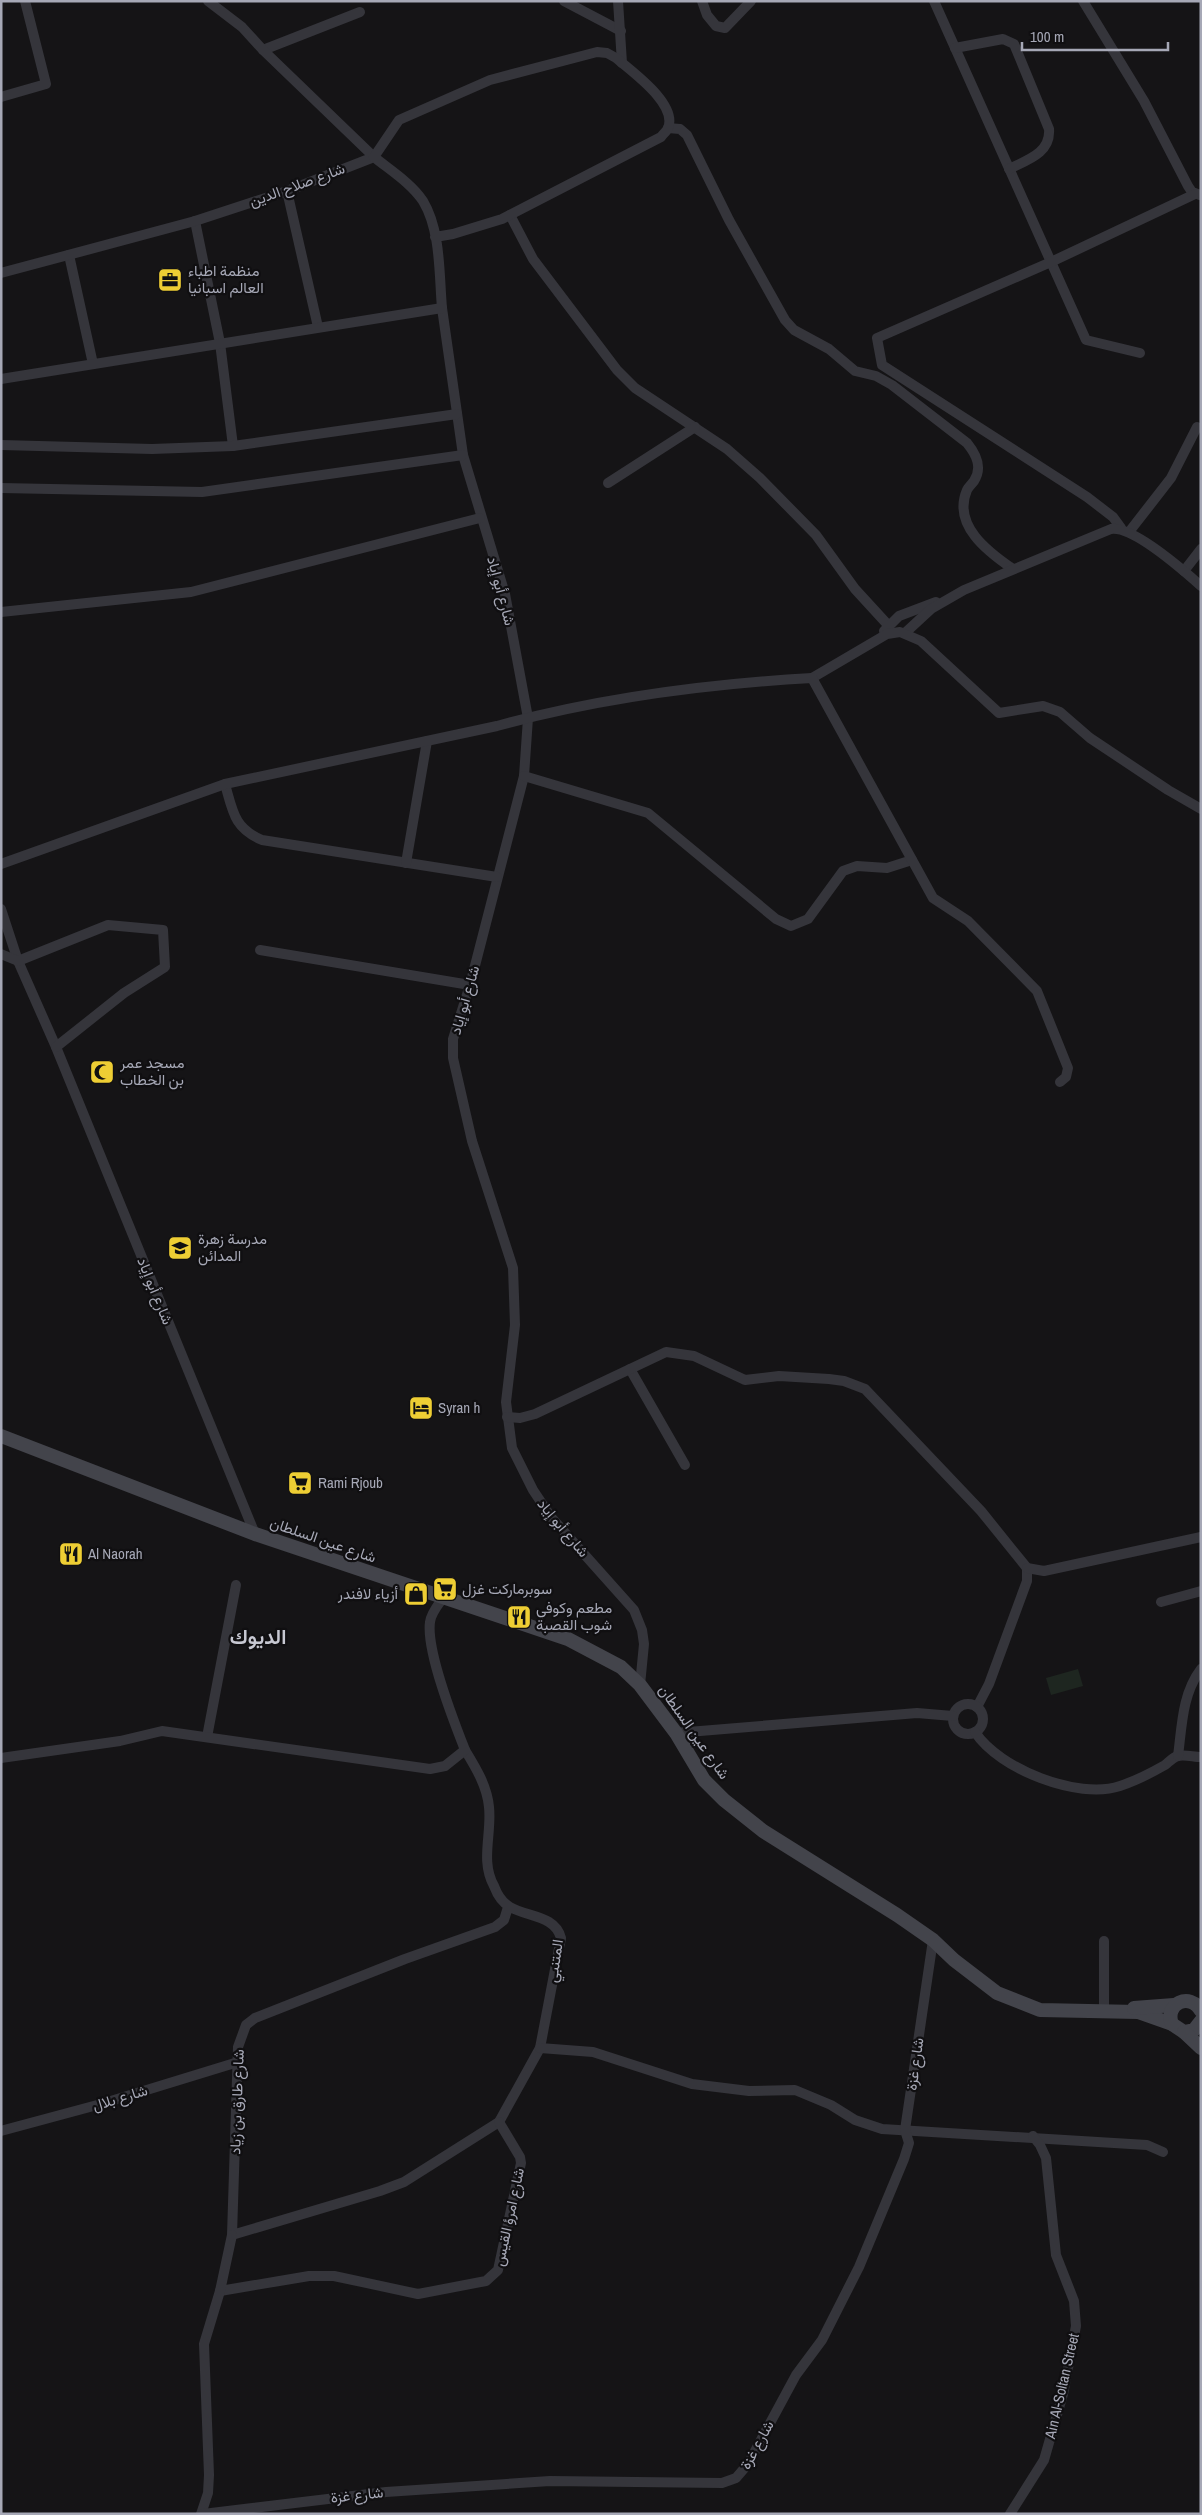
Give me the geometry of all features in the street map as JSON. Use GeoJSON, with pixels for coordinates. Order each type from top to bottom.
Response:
{"type":"FeatureCollection","features":[{"type":"Feature","properties":{"kind":"main road","name":"شارع عين السلطان"},"geometry":{"type":"LineString","coordinates":[[1,1436],[255,1534],[568,1639],[621,1667],[640,1685],[676,1733],[704,1780],[724,1800],[763,1830],[934,1940],[977,1979],[997,1993],[1018,2003],[1040,2010],[1138,2012],[1172,2024],[1201,2048]]}},
{"type":"Feature","properties":{"kind":"main road","name":"شارع عين السلطان"},"geometry":{"type":"LineString","coordinates":[[1104,2011],[1174,2005],[1184,2000],[1195,1998]]}},
{"type":"Feature","properties":{"kind":"main road"},"geometry":{"type":"LineString","coordinates":[[1195,1998],[1194,2003],[1201,2011]]}},
{"type":"Feature","properties":{"kind":"main road"},"geometry":{"type":"LineString","coordinates":[[1172,2024],[1170,2015],[1174,2005]]}},
{"type":"Feature","properties":{"kind":"main road"},"geometry":{"type":"LineString","coordinates":[[1184,2032],[1194,2030],[1201,2021]]}},
{"type":"Feature","properties":{"kind":"street"},"geometry":{"type":"LineString","coordinates":[[1,97],[46,84],[25,1]]}},
{"type":"Feature","properties":{"kind":"street"},"geometry":{"type":"LineString","coordinates":[[208,1],[242,27],[263,50],[374,157],[399,120],[490,80],[597,52],[607,53],[622,63],[663,101],[668,110],[668,128],[661,137],[510,215],[453,234],[435,237]]}},
{"type":"Feature","properties":{"kind":"street"},"geometry":{"type":"LineString","coordinates":[[564,1],[621,31]]}},
{"type":"Feature","properties":{"kind":"street"},"geometry":{"type":"LineString","coordinates":[[618,1],[622,63]]}},
{"type":"Feature","properties":{"kind":"street"},"geometry":{"type":"LineString","coordinates":[[702,1],[707,15],[716,26],[725,28],[751,1]]}},
{"type":"Feature","properties":{"kind":"street"},"geometry":{"type":"LineString","coordinates":[[934,1],[1086,340],[1140,353]]}},
{"type":"Feature","properties":{"kind":"street"},"geometry":{"type":"LineString","coordinates":[[1083,1],[1144,101],[1188,186],[1198,194],[1051,262],[877,338],[882,365],[1087,497],[1113,517],[1125,530],[1184,570],[1201,586]]}},
{"type":"Feature","properties":{"kind":"street"},"geometry":{"type":"LineString","coordinates":[[263,50],[360,12]]}},
{"type":"Feature","properties":{"kind":"street"},"geometry":{"type":"LineString","coordinates":[[955,48],[1003,39],[1014,44],[1049,129],[1050,136],[1048,144],[1042,151],[1009,169]]}},
{"type":"Feature","properties":{"kind":"street"},"geometry":{"type":"LineString","coordinates":[[668,128],[680,129],[687,135],[729,220],[786,320],[794,330],[829,349],[855,371],[876,376],[892,385],[967,443],[975,453],[978,470],[975,480],[967,489],[964,503],[965,515],[975,539],[1013,569]]}},
{"type":"Feature","properties":{"kind":"street","name":"شارع صلاح الدين"},"geometry":{"type":"LineString","coordinates":[[1,273],[195,221],[287,191],[374,157]]}},
{"type":"Feature","properties":{"kind":"street","name":"شارع أبو إياد"},"geometry":{"type":"LineString","coordinates":[[374,157],[405,181],[422,201],[435,237],[442,308],[463,455],[480,518],[505,594],[528,718],[524,776],[470,986],[453,1038],[453,1058],[472,1141],[513,1268],[515,1325],[506,1417],[512,1448],[541,1503],[634,1610],[642,1630],[644,1644],[640,1685]]}},
{"type":"Feature","properties":{"kind":"street"},"geometry":{"type":"LineString","coordinates":[[287,191],[318,327]]}},
{"type":"Feature","properties":{"kind":"street"},"geometry":{"type":"LineString","coordinates":[[510,215],[533,259],[617,370],[635,388],[727,449],[787,505],[816,535],[855,588],[888,625]]}},
{"type":"Feature","properties":{"kind":"street"},"geometry":{"type":"LineString","coordinates":[[195,221],[220,343],[233,446]]}},
{"type":"Feature","properties":{"kind":"street"},"geometry":{"type":"LineString","coordinates":[[69,255],[93,364]]}},
{"type":"Feature","properties":{"kind":"street"},"geometry":{"type":"LineString","coordinates":[[1,378],[442,308]]}},
{"type":"Feature","properties":{"kind":"street"},"geometry":{"type":"LineString","coordinates":[[1,445],[152,449],[233,446],[457,414]]}},
{"type":"Feature","properties":{"kind":"street"},"geometry":{"type":"LineString","coordinates":[[608,483],[696,427]]}},
{"type":"Feature","properties":{"kind":"street"},"geometry":{"type":"LineString","coordinates":[[881,637],[888,625],[911,610],[946,599],[1101,532],[1125,530],[1171,478],[1196,427]]}},
{"type":"Feature","properties":{"kind":"street"},"geometry":{"type":"LineString","coordinates":[[1,488],[202,492],[463,455]]}},
{"type":"Feature","properties":{"kind":"street"},"geometry":{"type":"LineString","coordinates":[[1,612],[191,592],[480,518]]}},
{"type":"Feature","properties":{"kind":"street"},"geometry":{"type":"LineString","coordinates":[[1184,570],[1201,549]]}},
{"type":"Feature","properties":{"kind":"street"},"geometry":{"type":"LineString","coordinates":[[906,633],[931,609],[946,599]]}},
{"type":"Feature","properties":{"kind":"street"},"geometry":{"type":"LineString","coordinates":[[1,864],[225,784],[528,718],[661,692],[737,682],[812,678],[881,637],[894,632],[906,633],[921,641],[999,713],[1043,706],[1060,712],[1090,738],[1168,790],[1201,809]]}},
{"type":"Feature","properties":{"kind":"street"},"geometry":{"type":"LineString","coordinates":[[812,678],[933,898],[968,921],[1037,991],[1068,1068],[1066,1077],[1060,1082]]}},
{"type":"Feature","properties":{"kind":"street"},"geometry":{"type":"LineString","coordinates":[[406,863],[427,741]]}},
{"type":"Feature","properties":{"kind":"street"},"geometry":{"type":"LineString","coordinates":[[524,776],[648,813],[784,924],[799,924],[808,919],[838,877],[850,867],[887,868],[912,860]]}},
{"type":"Feature","properties":{"kind":"street"},"geometry":{"type":"LineString","coordinates":[[225,784],[237,821],[247,834],[262,840],[497,877]]}},
{"type":"Feature","properties":{"kind":"street","name":"شارع أبو إياد"},"geometry":{"type":"LineString","coordinates":[[1,909],[18,961],[56,1047],[255,1534]]}},
{"type":"Feature","properties":{"kind":"street"},"geometry":{"type":"LineString","coordinates":[[1,954],[18,961],[108,925],[162,930],[165,967],[124,993],[56,1047]]}},
{"type":"Feature","properties":{"kind":"street"},"geometry":{"type":"LineString","coordinates":[[260,950],[470,986]]}},
{"type":"Feature","properties":{"kind":"street"},"geometry":{"type":"LineString","coordinates":[[506,1417],[520,1418],[535,1414],[666,1352],[694,1356],[745,1380],[778,1376],[830,1379],[844,1381],[866,1389],[980,1511],[1027,1568],[1028,1580],[989,1684],[977,1707]]}},
{"type":"Feature","properties":{"kind":"street"},"geometry":{"type":"LineString","coordinates":[[630,1369],[685,1464]]}},
{"type":"Feature","properties":{"kind":"street"},"geometry":{"type":"LineString","coordinates":[[1027,1568],[1044,1571],[1201,1537]]}},
{"type":"Feature","properties":{"kind":"street"},"geometry":{"type":"LineString","coordinates":[[207,1737],[236,1585]]}},
{"type":"Feature","properties":{"kind":"street"},"geometry":{"type":"LineString","coordinates":[[1161,1602],[1201,1591]]}},
{"type":"Feature","properties":{"kind":"street"},"geometry":{"type":"LineString","coordinates":[[443,1598],[430,1622],[431,1641],[448,1707],[465,1750],[478,1773],[488,1799],[489,1832],[486,1865],[500,1896],[508,1907]]}},
{"type":"Feature","properties":{"kind":"street"},"geometry":{"type":"LineString","coordinates":[[1178,1756],[1188,1693],[1193,1679],[1201,1669]]}},
{"type":"Feature","properties":{"kind":"street"},"geometry":{"type":"LineString","coordinates":[[975,1732],[961,1732],[954,1725],[953,1716],[963,1705],[977,1707]]}},
{"type":"Feature","properties":{"kind":"street"},"geometry":{"type":"LineString","coordinates":[[975,1732],[983,1720],[977,1707]]}},
{"type":"Feature","properties":{"kind":"street"},"geometry":{"type":"LineString","coordinates":[[676,1733],[917,1713],[953,1716]]}},
{"type":"Feature","properties":{"kind":"street"},"geometry":{"type":"LineString","coordinates":[[1,1758],[120,1741],[162,1731],[430,1769],[445,1766],[465,1750]]}},
{"type":"Feature","properties":{"kind":"street"},"geometry":{"type":"LineString","coordinates":[[975,1732],[982,1744],[1014,1765],[1058,1784],[1089,1790],[1105,1789],[1126,1784],[1165,1765],[1178,1756],[1201,1757]]}},
{"type":"Feature","properties":{"kind":"street","name":"المتنبي"},"geometry":{"type":"LineString","coordinates":[[508,1907],[550,1922],[556,1927],[561,1938],[540,2048]]}},
{"type":"Feature","properties":{"kind":"street","name":"شارع طارق بن زياد"},"geometry":{"type":"LineString","coordinates":[[202,2514],[209,2475],[204,2344],[220,2290],[232,2235],[240,2036],[246,2025],[255,2018],[405,1959],[495,1927],[504,1920],[508,1907]]}},
{"type":"Feature","properties":{"kind":"street","name":"شارع غزة"},"geometry":{"type":"LineString","coordinates":[[202,2514],[415,2490],[550,2481],[722,2483],[736,2478],[748,2464],[796,2374],[822,2340],[859,2267],[904,2159],[909,2143],[905,2130],[934,1940]]}},
{"type":"Feature","properties":{"kind":"street"},"geometry":{"type":"LineString","coordinates":[[1104,1941],[1104,2011]]}},
{"type":"Feature","properties":{"kind":"street"},"geometry":{"type":"LineString","coordinates":[[232,2235],[380,2192],[414,2176],[499,2122],[540,2048],[593,2052],[692,2084],[749,2091],[795,2090],[831,2105],[855,2120],[882,2129],[1033,2136],[1147,2144],[1163,2152]]}},
{"type":"Feature","properties":{"kind":"street","name":"شارع بلال"},"geometry":{"type":"LineString","coordinates":[[1,2131],[101,2104],[238,2062]]}},
{"type":"Feature","properties":{"kind":"street","name":"شارع امرؤ القيس"},"geometry":{"type":"LineString","coordinates":[[220,2290],[309,2276],[334,2276],[418,2294],[445,2291],[491,2279],[498,2270],[521,2163],[520,2157],[499,2122]]}},
{"type":"Feature","properties":{"kind":"street","name":"Ain Al-Soltan Street"},"geometry":{"type":"LineString","coordinates":[[1010,2514],[1044,2460],[1063,2394],[1076,2317],[1071,2293],[1056,2255],[1046,2158],[1033,2136]]}},
{"type":"Feature","properties":{"kind":"shaded area"},"geometry":{"type":"Polygon","coordinates":[[[1078,1669],[1083,1686],[1051,1695],[1046,1678],[1078,1669]]]}},
{"type":"Feature","properties":{"kind":"place","name":"منظمة اطباء العالم اسبانيا"},"geometry":{"type":"Point","coordinates":[170,280]}},
{"type":"Feature","properties":{"kind":"place","name":"مسجد عمر بن الخطاب"},"geometry":{"type":"Point","coordinates":[102,1072]}},
{"type":"Feature","properties":{"kind":"place","name":"مدرسة زهرة المدائن"},"geometry":{"type":"Point","coordinates":[180,1248]}},
{"type":"Feature","properties":{"kind":"place","name":"Syran h"},"geometry":{"type":"Point","coordinates":[421,1408]}},
{"type":"Feature","properties":{"kind":"place","name":"Rami Rjoub"},"geometry":{"type":"Point","coordinates":[300,1483]}},
{"type":"Feature","properties":{"kind":"place","name":"Al Naorah"},"geometry":{"type":"Point","coordinates":[71,1554]}},
{"type":"Feature","properties":{"kind":"place","name":"سوبرماركت غزل"},"geometry":{"type":"Point","coordinates":[445,1589]}},
{"type":"Feature","properties":{"kind":"place","name":"أزياء لافندر"},"geometry":{"type":"Point","coordinates":[416,1594]}},
{"type":"Feature","properties":{"kind":"place","name":"مطعم وكوفي شوب القصبة"},"geometry":{"type":"Point","coordinates":[519,1617]}},
{"type":"Feature","properties":{"kind":"district","name":"الديوك"},"geometry":{"type":"Point","coordinates":[258,1637]}}]}
